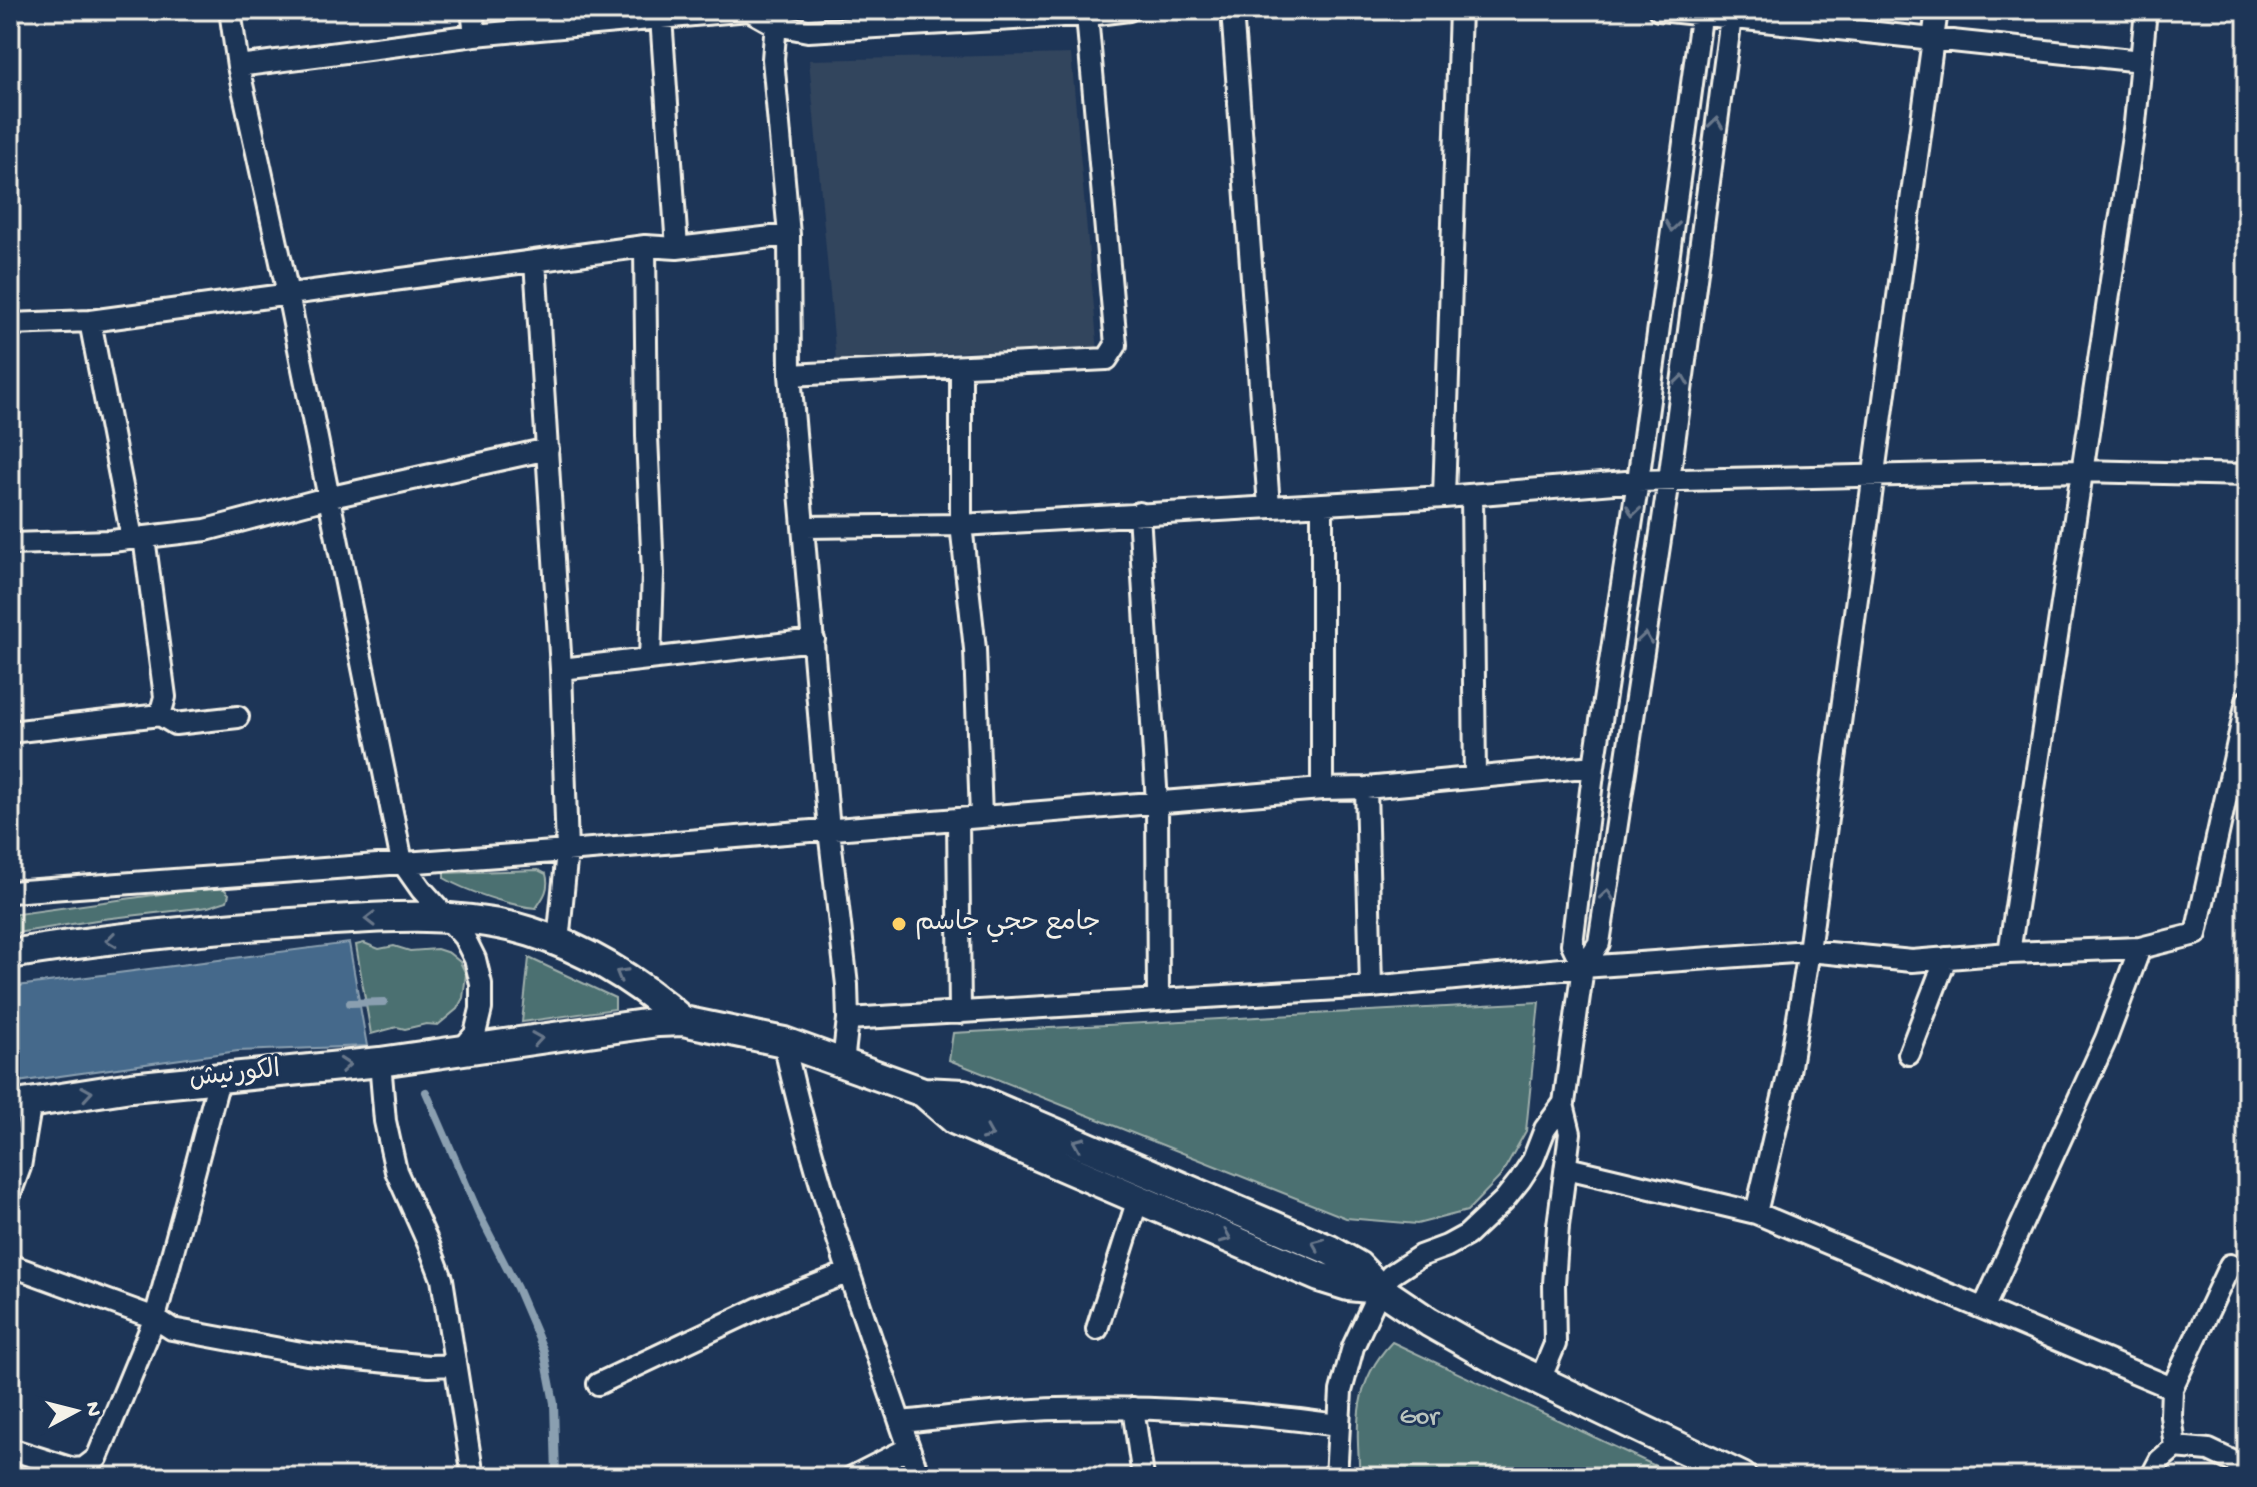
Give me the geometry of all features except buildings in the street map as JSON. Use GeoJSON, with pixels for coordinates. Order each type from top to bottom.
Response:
{"type":"FeatureCollection","features":[{"type":"Feature","properties":{"kind":"main road"},"geometry":{"type":"LineString","coordinates":[[10,954],[229,927],[349,919],[448,918],[504,925],[558,942],[622,974],[683,1021],[784,1042],[923,1092],[964,1094],[1330,1250],[1358,1266],[1380,1289],[1429,1322],[1479,1350],[1742,1477]]}},
{"type":"Feature","properties":{"kind":"main road","name":"الكورنيش"},"geometry":{"type":"LineString","coordinates":[[21,1104],[220,1076],[380,1062],[608,1028],[683,1021]]}},
{"type":"Feature","properties":{"kind":"main road"},"geometry":{"type":"LineString","coordinates":[[923,1092],[955,1120],[1138,1199],[1319,1277],[1348,1286],[1380,1289]]}},
{"type":"Feature","properties":{"kind":"street"},"geometry":{"type":"LineString","coordinates":[[230,10],[238,66],[288,294],[402,862],[464,937],[475,959],[481,984],[481,1009],[475,1034],[460,1052]]}},
{"type":"Feature","properties":{"kind":"street"},"geometry":{"type":"LineString","coordinates":[[472,10],[475,35]]}},
{"type":"Feature","properties":{"kind":"street"},"geometry":{"type":"LineString","coordinates":[[238,66],[475,35],[749,10],[808,31],[1129,10]]}},
{"type":"Feature","properties":{"kind":"street"},"geometry":{"type":"LineString","coordinates":[[1232,10],[1269,506]]}},
{"type":"Feature","properties":{"kind":"street"},"geometry":{"type":"LineString","coordinates":[[1444,497],[1460,10]]}},
{"type":"Feature","properties":{"kind":"street"},"geometry":{"type":"LineString","coordinates":[[1659,10],[1731,14],[2141,61]]}},
{"type":"Feature","properties":{"kind":"street"},"geometry":{"type":"LineString","coordinates":[[1756,1213],[1789,1072],[1809,951],[1937,10]]}},
{"type":"Feature","properties":{"kind":"street"},"geometry":{"type":"LineString","coordinates":[[2009,953],[2135,123],[2146,10]]}},
{"type":"Feature","properties":{"kind":"street"},"geometry":{"type":"LineString","coordinates":[[1583,967],[1572,944],[1594,766],[1638,481],[1701,12]]}},
{"type":"Feature","properties":{"kind":"street"},"geometry":{"type":"LineString","coordinates":[[790,375],[1107,359],[1116,345],[1093,13]]}},
{"type":"Feature","properties":{"kind":"street"},"geometry":{"type":"LineString","coordinates":[[1540,1380],[1555,1344],[1554,1284],[1558,1226],[1570,1133],[1563,1104],[1583,967],[1599,943],[1669,480],[1731,14]]}},
{"type":"Feature","properties":{"kind":"street"},"geometry":{"type":"LineString","coordinates":[[661,17],[677,248]]}},
{"type":"Feature","properties":{"kind":"street"},"geometry":{"type":"LineString","coordinates":[[777,18],[773,59],[789,235],[790,375],[829,830],[847,985],[848,1019],[843,1063]]}},
{"type":"Feature","properties":{"kind":"street"},"geometry":{"type":"LineString","coordinates":[[10,324],[90,321],[645,246],[677,248],[789,235]]}},
{"type":"Feature","properties":{"kind":"street"},"geometry":{"type":"LineString","coordinates":[[645,246],[647,436],[653,573],[650,659]]}},
{"type":"Feature","properties":{"kind":"street"},"geometry":{"type":"LineString","coordinates":[[535,261],[561,669],[567,851],[558,942]]}},
{"type":"Feature","properties":{"kind":"street"},"geometry":{"type":"LineString","coordinates":[[90,321],[138,538],[165,697],[160,715]]}},
{"type":"Feature","properties":{"kind":"street"},"geometry":{"type":"LineString","coordinates":[[961,368],[961,525],[975,649],[981,817]]}},
{"type":"Feature","properties":{"kind":"street"},"geometry":{"type":"LineString","coordinates":[[10,544],[138,538],[206,530],[327,498],[548,449]]}},
{"type":"Feature","properties":{"kind":"street"},"geometry":{"type":"LineString","coordinates":[[805,527],[961,525],[1444,497],[1638,481],[2080,471],[2247,475]]}},
{"type":"Feature","properties":{"kind":"street"},"geometry":{"type":"LineString","coordinates":[[1472,495],[1475,777]]}},
{"type":"Feature","properties":{"kind":"street"},"geometry":{"type":"LineString","coordinates":[[1322,504],[1322,789]]}},
{"type":"Feature","properties":{"kind":"street"},"geometry":{"type":"LineString","coordinates":[[1139,513],[1157,803],[1158,1000]]}},
{"type":"Feature","properties":{"kind":"street"},"geometry":{"type":"LineString","coordinates":[[561,669],[814,640]]}},
{"type":"Feature","properties":{"kind":"street"},"geometry":{"type":"LineString","coordinates":[[848,1019],[1371,987],[1583,967],[1809,951],[1912,961],[2009,953],[2140,948],[2196,934],[2247,701]]}},
{"type":"Feature","properties":{"kind":"street"},"geometry":{"type":"LineString","coordinates":[[10,732],[160,715],[175,724],[238,717]]}},
{"type":"Feature","properties":{"kind":"street"},"geometry":{"type":"LineString","coordinates":[[10,892],[1366,788],[1594,766]]}},
{"type":"Feature","properties":{"kind":"street"},"geometry":{"type":"LineString","coordinates":[[1366,788],[1371,987]]}},
{"type":"Feature","properties":{"kind":"street"},"geometry":{"type":"LineString","coordinates":[[958,819],[960,1013]]}},
{"type":"Feature","properties":{"kind":"street"},"geometry":{"type":"LineString","coordinates":[[1984,1307],[2106,1039],[2140,948]]}},
{"type":"Feature","properties":{"kind":"street"},"geometry":{"type":"LineString","coordinates":[[1909,1054],[1946,958]]}},
{"type":"Feature","properties":{"kind":"street"},"geometry":{"type":"LineString","coordinates":[[784,1042],[800,1118],[919,1477]]}},
{"type":"Feature","properties":{"kind":"street"},"geometry":{"type":"LineString","coordinates":[[380,1062],[385,1121],[396,1171],[442,1279],[473,1477]]}},
{"type":"Feature","properties":{"kind":"street"},"geometry":{"type":"LineString","coordinates":[[10,1449],[73,1469],[93,1464],[155,1318],[220,1076]]}},
{"type":"Feature","properties":{"kind":"street"},"geometry":{"type":"LineString","coordinates":[[10,1194],[20,1167],[21,1104]]}},
{"type":"Feature","properties":{"kind":"street"},"geometry":{"type":"LineString","coordinates":[[1336,1477],[1341,1391],[1353,1347],[1380,1289],[1391,1275],[1420,1256],[1467,1235],[1495,1209],[1533,1160],[1545,1129],[1563,1104]]}},
{"type":"Feature","properties":{"kind":"street"},"geometry":{"type":"LineString","coordinates":[[1567,1168],[1756,1213],[2172,1388]]}},
{"type":"Feature","properties":{"kind":"street"},"geometry":{"type":"LineString","coordinates":[[1097,1329],[1138,1199]]}},
{"type":"Feature","properties":{"kind":"street"},"geometry":{"type":"LineString","coordinates":[[10,1265],[155,1318],[172,1329],[307,1354],[429,1366],[454,1365]]}},
{"type":"Feature","properties":{"kind":"street"},"geometry":{"type":"LineString","coordinates":[[2175,1447],[2171,1416],[2172,1388],[2230,1265]]}},
{"type":"Feature","properties":{"kind":"street"},"geometry":{"type":"LineString","coordinates":[[598,1384],[759,1308],[849,1272]]}},
{"type":"Feature","properties":{"kind":"street"},"geometry":{"type":"LineString","coordinates":[[900,1422],[1056,1409],[1133,1408],[1264,1414],[1338,1425]]}},
{"type":"Feature","properties":{"kind":"street"},"geometry":{"type":"LineString","coordinates":[[1133,1408],[1143,1477]]}},
{"type":"Feature","properties":{"kind":"street"},"geometry":{"type":"LineString","coordinates":[[2151,1477],[2160,1460],[2175,1447],[2209,1450],[2247,1468]]}},
{"type":"Feature","properties":{"kind":"street"},"geometry":{"type":"LineString","coordinates":[[852,1477],[909,1448]]}},
{"type":"Feature","properties":{"kind":"shaded area"},"geometry":{"type":"Polygon","coordinates":[[[1071,54],[1098,352],[982,359],[981,351],[836,360],[809,60],[1071,54]]]}},
{"type":"Feature","properties":{"kind":"shaded area"},"geometry":{"type":"Polygon","coordinates":[[[349,943],[367,1046],[238,1051],[10,1083],[10,987],[349,943]]]}},
{"type":"Feature","properties":{"kind":"green space"},"geometry":{"type":"Polygon","coordinates":[[[538,870],[546,874],[547,888],[536,908],[488,897],[444,878],[444,873],[538,870]]]}},
{"type":"Feature","properties":{"kind":"green space"},"geometry":{"type":"Polygon","coordinates":[[[223,888],[229,894],[227,901],[208,907],[10,934],[10,915],[223,888]]]}},
{"type":"Feature","properties":{"kind":"green space"},"geometry":{"type":"Polygon","coordinates":[[[364,943],[379,949],[394,946],[410,951],[437,949],[449,953],[460,962],[466,974],[463,998],[457,1009],[438,1025],[397,1027],[371,1034],[356,945],[364,943]]]}},
{"type":"Feature","properties":{"kind":"green space"},"geometry":{"type":"Polygon","coordinates":[[[529,958],[615,998],[615,1009],[522,1022],[529,958]]]}},
{"type":"Feature","properties":{"kind":"green space"},"geometry":{"type":"Polygon","coordinates":[[[1539,1002],[1526,1131],[1500,1177],[1467,1211],[1417,1224],[1346,1218],[949,1060],[953,1033],[1539,1002]]]}},
{"type":"Feature","properties":{"kind":"green space","name":"Gor"},"geometry":{"type":"Polygon","coordinates":[[[1392,1342],[1679,1477],[1360,1477],[1358,1421],[1364,1388],[1379,1357],[1392,1342]]]}},
{"type":"Feature","properties":{"kind":"waterway"},"geometry":{"type":"LineString","coordinates":[[350,1003],[384,1002]]}},
{"type":"Feature","properties":{"kind":"waterway"},"geometry":{"type":"LineString","coordinates":[[426,1092],[544,1351],[554,1403],[556,1477]]}},
{"type":"Feature","properties":{"kind":"place","name":"جامع حجي جاسم"},"geometry":{"type":"Point","coordinates":[899,924]}}]}
